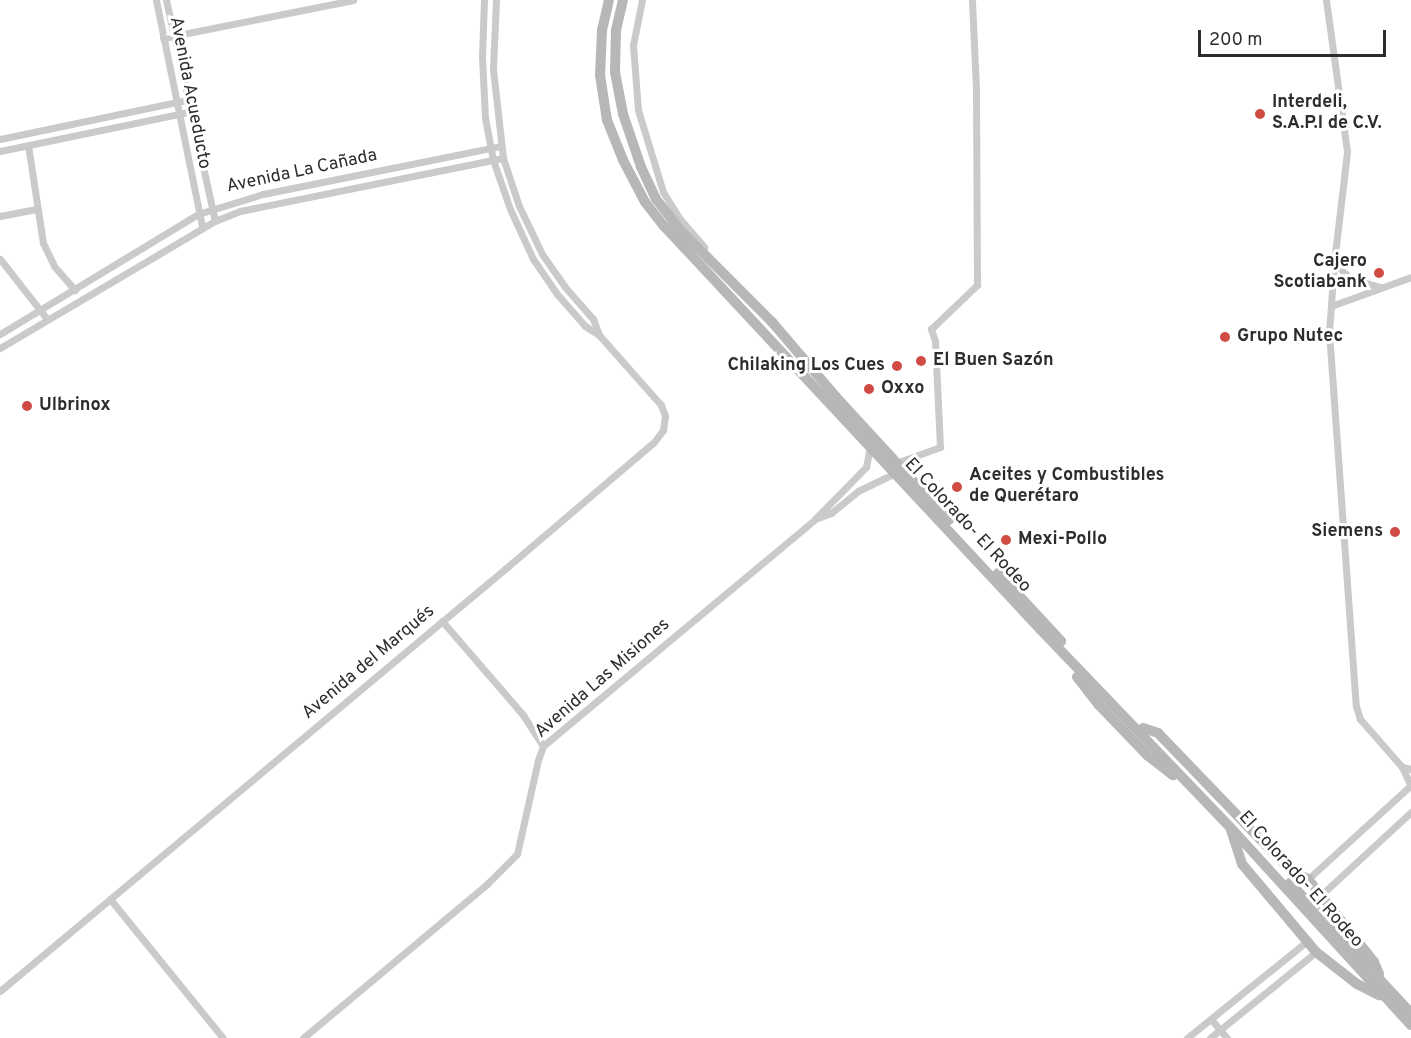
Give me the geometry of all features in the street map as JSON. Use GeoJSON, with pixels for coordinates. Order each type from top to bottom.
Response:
{"type":"FeatureCollection","features":[{"type":"Feature","properties":{"kind":"main road","name":"El Colorado- El Rodeo"},"geometry":{"type":"LineString","coordinates":[[609,0],[602,30],[600,75],[608,120],[645,202],[694,261],[870,446],[896,468],[1411,1013]]}},
{"type":"Feature","properties":{"kind":"main road","name":"El Colorado- El Rodeo"},"geometry":{"type":"LineString","coordinates":[[623,0],[616,30],[615,72],[623,114],[656,199],[681,231],[772,322],[896,468],[1040,629],[1099,705],[1147,755],[1200,796],[1411,1025]]}},
{"type":"Feature","properties":{"kind":"main road"},"geometry":{"type":"LineString","coordinates":[[1143,728],[1158,734],[1290,870],[1308,879],[1374,962],[1383,983]]}},
{"type":"Feature","properties":{"kind":"main road"},"geometry":{"type":"LineString","coordinates":[[1230,827],[1242,864],[1316,952],[1357,984],[1386,998]]}},
{"type":"Feature","properties":{"kind":"street","name":"Avenida Acueducto"},"geometry":{"type":"LineString","coordinates":[[156,0],[177,114],[202,226]]}},
{"type":"Feature","properties":{"kind":"street"},"geometry":{"type":"LineString","coordinates":[[166,0],[189,112],[215,220]]}},
{"type":"Feature","properties":{"kind":"street"},"geometry":{"type":"LineString","coordinates":[[163,38],[353,0]]}},
{"type":"Feature","properties":{"kind":"street"},"geometry":{"type":"LineString","coordinates":[[484,0],[495,1],[493,69],[500,146],[528,225],[519,229]]}},
{"type":"Feature","properties":{"kind":"street","name":"Avenida del Marqués"},"geometry":{"type":"LineString","coordinates":[[0,991],[654,442],[663,430],[664,416],[661,405],[599,335],[585,326],[557,294],[533,259],[519,229],[493,160],[485,118],[482,70],[484,0]]}},
{"type":"Feature","properties":{"kind":"street"},"geometry":{"type":"LineString","coordinates":[[642,0],[633,45],[638,110],[663,192],[680,219],[709,253],[712,263]]}},
{"type":"Feature","properties":{"kind":"street","name":"Avenida Las Misiones"},"geometry":{"type":"LineString","coordinates":[[815,519],[831,513],[858,490],[896,468],[940,447],[935,341],[931,328],[977,285],[976,89],[972,0]]}},
{"type":"Feature","properties":{"kind":"street"},"geometry":{"type":"LineString","coordinates":[[1308,879],[1411,786],[1402,766],[1360,719],[1356,706],[1329,332],[1334,263],[1347,152],[1326,0]]}},
{"type":"Feature","properties":{"kind":"street"},"geometry":{"type":"LineString","coordinates":[[483,34],[494,36]]}},
{"type":"Feature","properties":{"kind":"street"},"geometry":{"type":"LineString","coordinates":[[482,70],[493,69]]}},
{"type":"Feature","properties":{"kind":"street"},"geometry":{"type":"LineString","coordinates":[[0,139],[187,100]]}},
{"type":"Feature","properties":{"kind":"street"},"geometry":{"type":"LineString","coordinates":[[0,151],[189,112]]}},
{"type":"Feature","properties":{"kind":"street"},"geometry":{"type":"LineString","coordinates":[[107,117],[110,128]]}},
{"type":"Feature","properties":{"kind":"street"},"geometry":{"type":"LineString","coordinates":[[27,145],[43,243],[50,258],[75,290]]}},
{"type":"Feature","properties":{"kind":"street","name":"Avenida La Cañada"},"geometry":{"type":"LineString","coordinates":[[0,334],[198,214],[211,209],[263,194],[500,146]]}},
{"type":"Feature","properties":{"kind":"street"},"geometry":{"type":"LineString","coordinates":[[0,348],[215,220],[266,206],[503,158]]}},
{"type":"Feature","properties":{"kind":"street"},"geometry":{"type":"LineString","coordinates":[[263,194],[266,206]]}},
{"type":"Feature","properties":{"kind":"street"},"geometry":{"type":"LineString","coordinates":[[0,216],[37,209]]}},
{"type":"Feature","properties":{"kind":"street","name":"Avenida del Marqués"},"geometry":{"type":"LineString","coordinates":[[528,225],[542,254],[565,287],[593,319],[599,335]]}},
{"type":"Feature","properties":{"kind":"street"},"geometry":{"type":"LineString","coordinates":[[151,243],[158,253]]}},
{"type":"Feature","properties":{"kind":"street"},"geometry":{"type":"LineString","coordinates":[[0,258],[47,319]]}},
{"type":"Feature","properties":{"kind":"street"},"geometry":{"type":"LineString","coordinates":[[118,263],[124,273]]}},
{"type":"Feature","properties":{"kind":"street"},"geometry":{"type":"LineString","coordinates":[[1334,263],[1351,279],[1383,287]]}},
{"type":"Feature","properties":{"kind":"street"},"geometry":{"type":"LineString","coordinates":[[1331,306],[1411,277]]}},
{"type":"Feature","properties":{"kind":"street","name":"Avenida Las Misiones"},"geometry":{"type":"LineString","coordinates":[[303,1038],[487,884],[517,854],[543,746],[815,519],[866,467],[870,446]]}},
{"type":"Feature","properties":{"kind":"street"},"geometry":{"type":"LineString","coordinates":[[442,621],[523,715],[543,746]]}},
{"type":"Feature","properties":{"kind":"street"},"geometry":{"type":"LineString","coordinates":[[1402,766],[1411,769]]}},
{"type":"Feature","properties":{"kind":"street"},"geometry":{"type":"LineString","coordinates":[[1321,895],[1411,812]]}},
{"type":"Feature","properties":{"kind":"street"},"geometry":{"type":"LineString","coordinates":[[110,899],[223,1038]]}},
{"type":"Feature","properties":{"kind":"street"},"geometry":{"type":"LineString","coordinates":[[1187,1038],[1307,941]]}},
{"type":"Feature","properties":{"kind":"street"},"geometry":{"type":"LineString","coordinates":[[1210,1038],[1316,952]]}},
{"type":"Feature","properties":{"kind":"street"},"geometry":{"type":"LineString","coordinates":[[1211,1019],[1227,1038]]}},
{"type":"Feature","properties":{"kind":"place","name":"Interdeli, S.A.P.I de C.V."},"geometry":{"type":"Point","coordinates":[1260,114]}},
{"type":"Feature","properties":{"kind":"place","name":"Cajero Scotiabank"},"geometry":{"type":"Point","coordinates":[1379,273]}},
{"type":"Feature","properties":{"kind":"place","name":"Grupo Nutec"},"geometry":{"type":"Point","coordinates":[1225,337]}},
{"type":"Feature","properties":{"kind":"place","name":"El Buen Sazón"},"geometry":{"type":"Point","coordinates":[921,361]}},
{"type":"Feature","properties":{"kind":"place","name":"Chilaking Los Cues"},"geometry":{"type":"Point","coordinates":[897,366]}},
{"type":"Feature","properties":{"kind":"place","name":"Oxxo"},"geometry":{"type":"Point","coordinates":[869,389]}},
{"type":"Feature","properties":{"kind":"place","name":"Ulbrinox"},"geometry":{"type":"Point","coordinates":[27,406]}},
{"type":"Feature","properties":{"kind":"place","name":"Aceites y Combustibles de Querétaro"},"geometry":{"type":"Point","coordinates":[957,487]}},
{"type":"Feature","properties":{"kind":"place","name":"Siemens"},"geometry":{"type":"Point","coordinates":[1395,532]}},
{"type":"Feature","properties":{"kind":"place","name":"Mexi-Pollo"},"geometry":{"type":"Point","coordinates":[1006,540]}}]}
